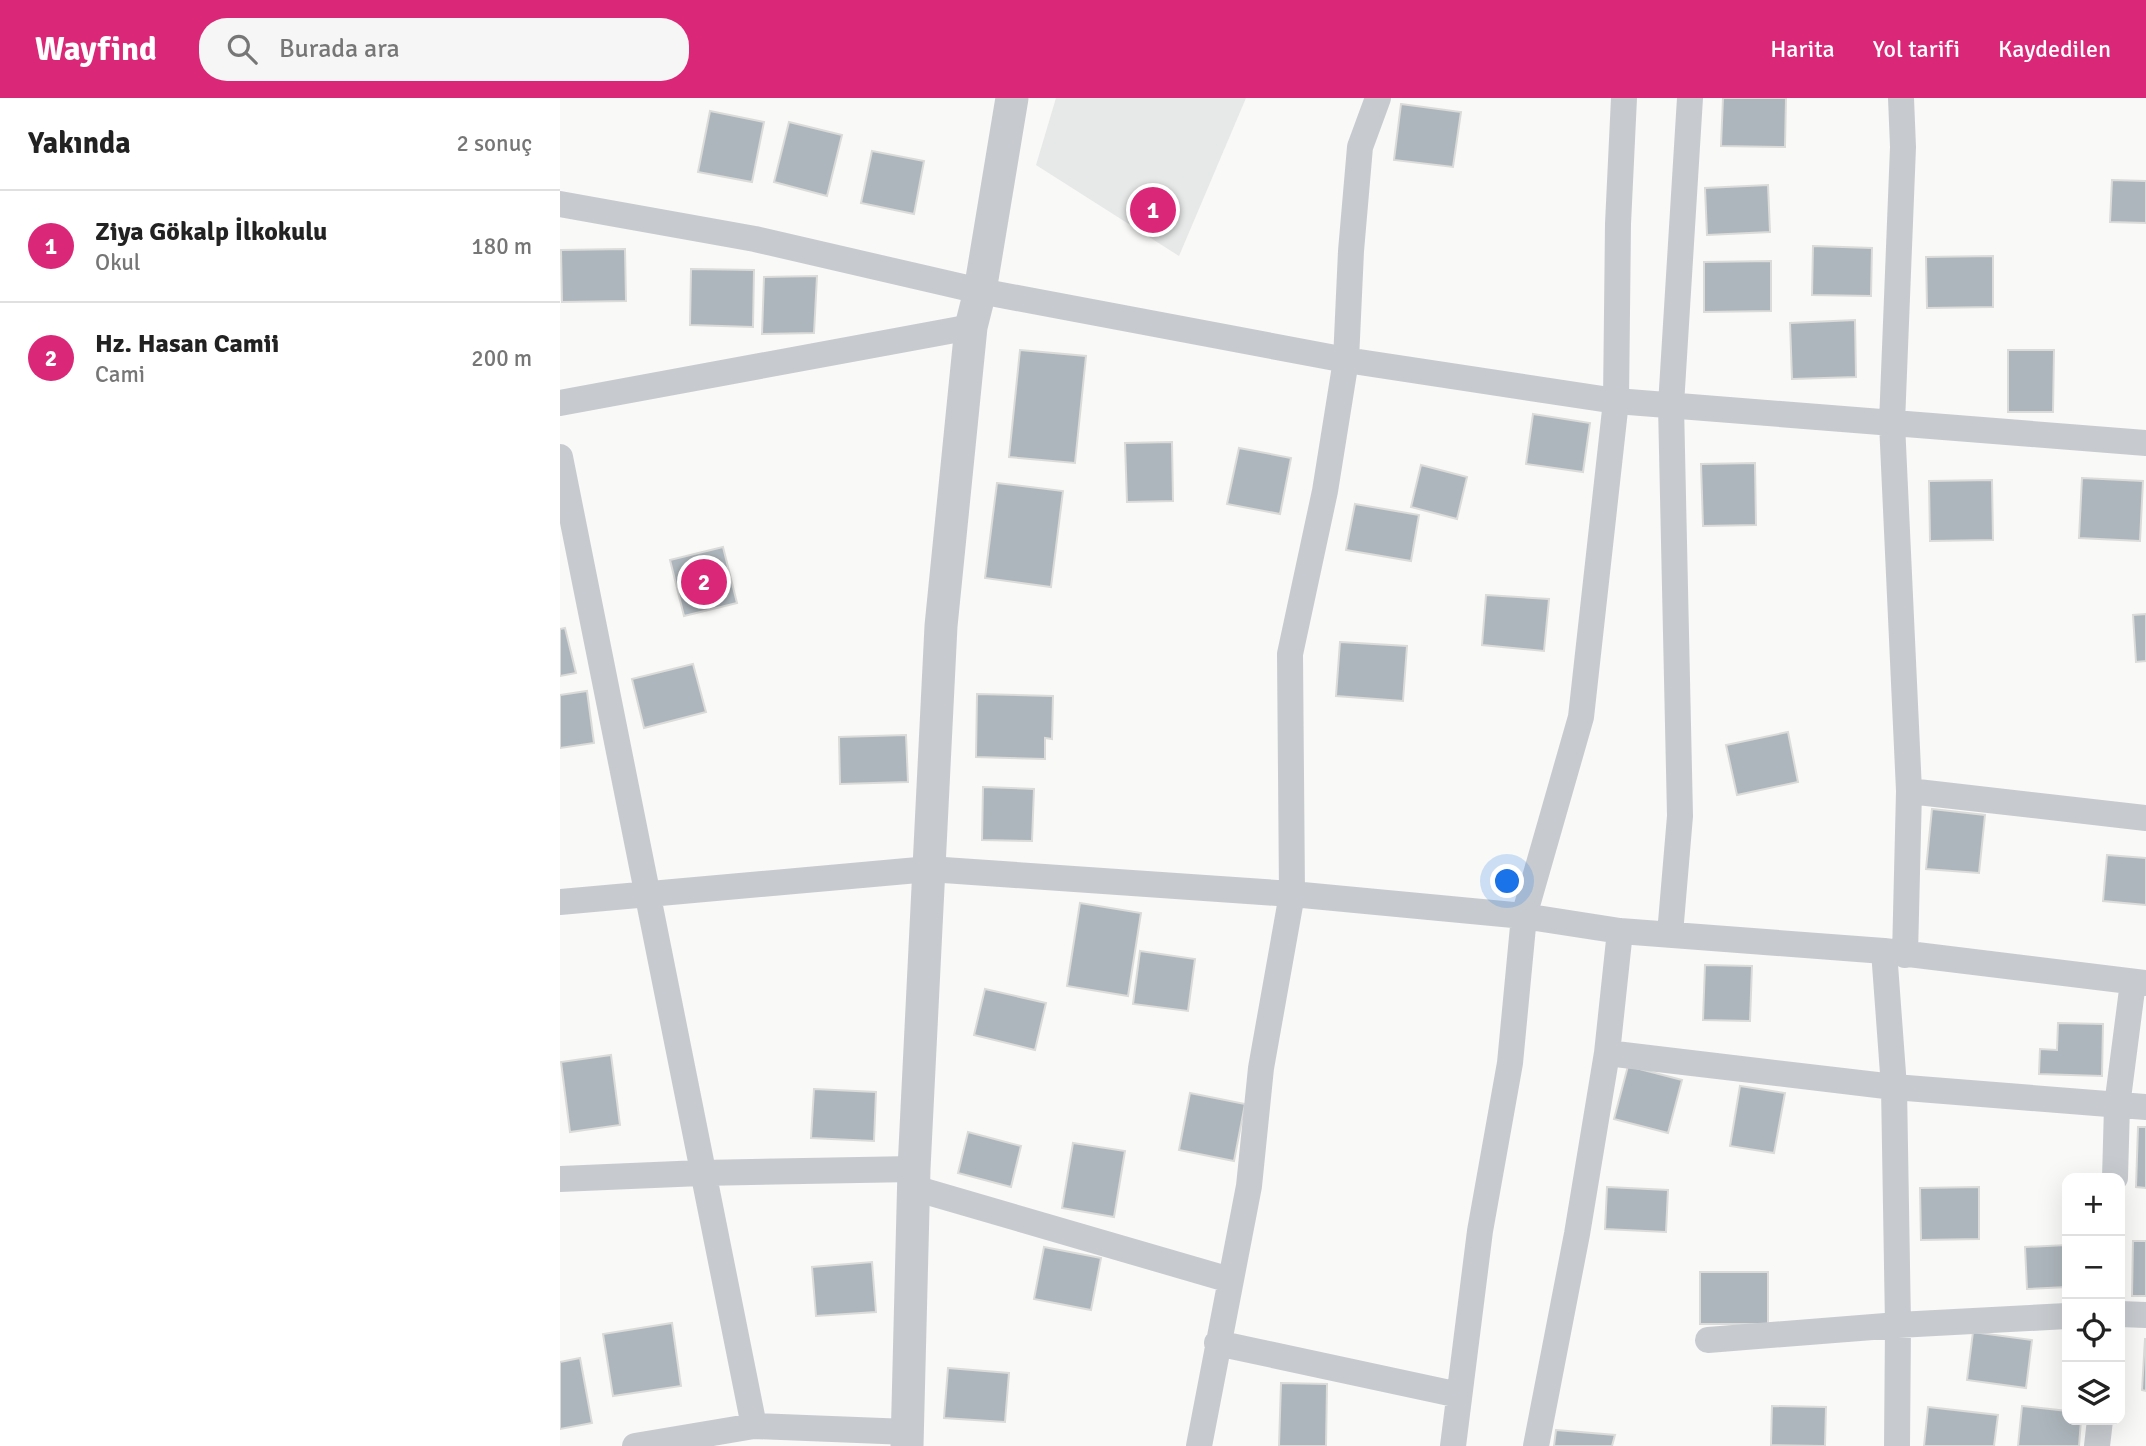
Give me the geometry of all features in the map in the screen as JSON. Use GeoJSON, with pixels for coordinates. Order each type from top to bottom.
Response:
{"type":"FeatureCollection","features":[{"type":"Feature","properties":{"kind":"street"},"geometry":{"type":"LineString","coordinates":[[635,1446],[754,1426],[908,1439],[914,1179],[941,626],[971,327],[980,291],[1012,98]]}},
{"type":"Feature","properties":{"kind":"street"},"geometry":{"type":"LineString","coordinates":[[1199,1446],[1249,1186],[1261,1068],[1292,894],[1290,654],[1325,491],[1346,360],[1351,251],[1360,147],[1378,98]]}},
{"type":"Feature","properties":{"kind":"street"},"geometry":{"type":"LineString","coordinates":[[1452,1446],[1480,1231],[1510,1063],[1524,916],[1581,717],[1616,401],[1618,224],[1624,98]]}},
{"type":"Feature","properties":{"kind":"street"},"geometry":{"type":"LineString","coordinates":[[1670,934],[1680,816],[1671,405],[1690,98]]}},
{"type":"Feature","properties":{"kind":"street"},"geometry":{"type":"LineString","coordinates":[[1896,1446],[1898,1325],[1895,953],[1909,791],[1892,423],[1903,147],[1901,98]]}},
{"type":"Feature","properties":{"kind":"street"},"geometry":{"type":"LineString","coordinates":[[560,204],[755,239],[980,291],[1346,360],[1616,401],[2146,443]]}},
{"type":"Feature","properties":{"kind":"street"},"geometry":{"type":"LineString","coordinates":[[560,402],[971,327]]}},
{"type":"Feature","properties":{"kind":"street"},"geometry":{"type":"LineString","coordinates":[[560,457],[649,895],[701,1173],[754,1426]]}},
{"type":"Feature","properties":{"kind":"street"},"geometry":{"type":"LineString","coordinates":[[1909,791],[2146,818]]}},
{"type":"Feature","properties":{"kind":"street"},"geometry":{"type":"LineString","coordinates":[[560,902],[929,869],[1292,894],[1524,916],[1620,931],[1895,953],[2139,983],[2118,1106],[2115,1173]]}},
{"type":"Feature","properties":{"kind":"street"},"geometry":{"type":"LineString","coordinates":[[1536,1446],[1577,1234],[1607,1052],[1620,931]]}},
{"type":"Feature","properties":{"kind":"street"},"geometry":{"type":"LineString","coordinates":[[1607,1052],[1894,1087],[2146,1107]]}},
{"type":"Feature","properties":{"kind":"street"},"geometry":{"type":"LineString","coordinates":[[560,1179],[701,1173],[914,1179],[1230,1280]]}},
{"type":"Feature","properties":{"kind":"street"},"geometry":{"type":"LineString","coordinates":[[2125,1314],[2146,1315]]}},
{"type":"Feature","properties":{"kind":"street"},"geometry":{"type":"LineString","coordinates":[[1708,1340],[1898,1325],[2062,1316]]}},
{"type":"Feature","properties":{"kind":"street"},"geometry":{"type":"LineString","coordinates":[[1217,1343],[1459,1395]]}},
{"type":"Feature","properties":{"kind":"street"},"geometry":{"type":"LineString","coordinates":[[2097,1446],[2099,1425]]}},
{"type":"Feature","properties":{"kind":"shaded area"},"geometry":{"type":"Polygon","coordinates":[[[1056,98],[1246,98],[1179,256],[1036,165],[1056,98]]]}},
{"type":"Feature","properties":{"kind":"building"},"geometry":{"type":"Polygon","coordinates":[[[1723,98],[1786,98],[1785,147],[1721,146],[1723,98]]]}},
{"type":"Feature","properties":{"kind":"building"},"geometry":{"type":"Polygon","coordinates":[[[1401,104],[1461,112],[1453,167],[1394,160],[1401,104]]]}},
{"type":"Feature","properties":{"kind":"building"},"geometry":{"type":"Polygon","coordinates":[[[710,111],[764,122],[752,182],[698,172],[710,111]]]}},
{"type":"Feature","properties":{"kind":"building"},"geometry":{"type":"Polygon","coordinates":[[[789,122],[842,135],[827,196],[774,182],[789,122]]]}},
{"type":"Feature","properties":{"kind":"building"},"geometry":{"type":"Polygon","coordinates":[[[872,151],[924,161],[914,214],[861,203],[872,151]]]}},
{"type":"Feature","properties":{"kind":"building"},"geometry":{"type":"Polygon","coordinates":[[[2112,180],[2146,181],[2146,223],[2110,222],[2112,180]]]}},
{"type":"Feature","properties":{"kind":"building"},"geometry":{"type":"Polygon","coordinates":[[[1768,185],[1770,232],[1707,235],[1705,188],[1768,185]]]}},
{"type":"Feature","properties":{"kind":"building"},"geometry":{"type":"Polygon","coordinates":[[[1813,246],[1872,248],[1871,296],[1812,295],[1813,246]]]}},
{"type":"Feature","properties":{"kind":"building"},"geometry":{"type":"Polygon","coordinates":[[[625,249],[626,301],[562,302],[561,250],[625,249]]]}},
{"type":"Feature","properties":{"kind":"building"},"geometry":{"type":"Polygon","coordinates":[[[1993,256],[1993,307],[1927,308],[1926,257],[1993,256]]]}},
{"type":"Feature","properties":{"kind":"building"},"geometry":{"type":"Polygon","coordinates":[[[1771,261],[1771,311],[1704,312],[1704,262],[1771,261]]]}},
{"type":"Feature","properties":{"kind":"building"},"geometry":{"type":"Polygon","coordinates":[[[691,269],[754,270],[753,327],[690,325],[691,269]]]}},
{"type":"Feature","properties":{"kind":"building"},"geometry":{"type":"Polygon","coordinates":[[[817,276],[814,333],[762,334],[764,277],[817,276]]]}},
{"type":"Feature","properties":{"kind":"building"},"geometry":{"type":"Polygon","coordinates":[[[1855,320],[1856,377],[1792,379],[1790,323],[1855,320]]]}},
{"type":"Feature","properties":{"kind":"building"},"geometry":{"type":"Polygon","coordinates":[[[1020,350],[1086,356],[1075,463],[1009,457],[1020,350]]]}},
{"type":"Feature","properties":{"kind":"building"},"geometry":{"type":"Polygon","coordinates":[[[2008,350],[2054,350],[2053,412],[2008,412],[2008,350]]]}},
{"type":"Feature","properties":{"kind":"building"},"geometry":{"type":"Polygon","coordinates":[[[1533,414],[1590,423],[1583,472],[1526,464],[1533,414]]]}},
{"type":"Feature","properties":{"kind":"building"},"geometry":{"type":"Polygon","coordinates":[[[1172,442],[1173,501],[1127,502],[1125,443],[1172,442]]]}},
{"type":"Feature","properties":{"kind":"building"},"geometry":{"type":"Polygon","coordinates":[[[1239,448],[1291,458],[1280,514],[1227,504],[1239,448]]]}},
{"type":"Feature","properties":{"kind":"building"},"geometry":{"type":"Polygon","coordinates":[[[1755,463],[1756,525],[1703,526],[1701,464],[1755,463]]]}},
{"type":"Feature","properties":{"kind":"building"},"geometry":{"type":"Polygon","coordinates":[[[1421,465],[1467,477],[1457,519],[1411,507],[1421,465]]]}},
{"type":"Feature","properties":{"kind":"building"},"geometry":{"type":"Polygon","coordinates":[[[2082,478],[2143,481],[2140,541],[2079,538],[2082,478]]]}},
{"type":"Feature","properties":{"kind":"building"},"geometry":{"type":"Polygon","coordinates":[[[1992,480],[1993,540],[1930,541],[1929,481],[1992,480]]]}},
{"type":"Feature","properties":{"kind":"building"},"geometry":{"type":"Polygon","coordinates":[[[997,483],[1063,491],[1051,587],[985,578],[997,483]]]}},
{"type":"Feature","properties":{"kind":"building"},"geometry":{"type":"Polygon","coordinates":[[[1355,504],[1419,515],[1411,561],[1346,550],[1355,504]]]}},
{"type":"Feature","properties":{"kind":"building"},"geometry":{"type":"Polygon","coordinates":[[[723,547],[737,603],[684,616],[670,560],[723,547]]]}},
{"type":"Feature","properties":{"kind":"building"},"geometry":{"type":"Polygon","coordinates":[[[1486,595],[1549,599],[1544,651],[1482,645],[1486,595]]]}},
{"type":"Feature","properties":{"kind":"building"},"geometry":{"type":"Polygon","coordinates":[[[2146,614],[2146,661],[2136,662],[2133,615],[2146,614]]]}},
{"type":"Feature","properties":{"kind":"building"},"geometry":{"type":"Polygon","coordinates":[[[565,628],[576,673],[560,676],[560,629],[565,628]]]}},
{"type":"Feature","properties":{"kind":"building"},"geometry":{"type":"Polygon","coordinates":[[[1340,642],[1407,646],[1403,701],[1336,696],[1340,642]]]}},
{"type":"Feature","properties":{"kind":"building"},"geometry":{"type":"Polygon","coordinates":[[[693,664],[706,712],[644,728],[632,679],[693,664]]]}},
{"type":"Feature","properties":{"kind":"building"},"geometry":{"type":"Polygon","coordinates":[[[587,691],[594,743],[560,748],[560,695],[587,691]]]}},
{"type":"Feature","properties":{"kind":"building"},"geometry":{"type":"Polygon","coordinates":[[[977,694],[1053,696],[1052,739],[1045,738],[1045,759],[976,757],[977,694]]]}},
{"type":"Feature","properties":{"kind":"building"},"geometry":{"type":"Polygon","coordinates":[[[1788,732],[1798,782],[1737,795],[1726,745],[1788,732]]]}},
{"type":"Feature","properties":{"kind":"building"},"geometry":{"type":"Polygon","coordinates":[[[906,735],[908,782],[840,784],[839,737],[906,735]]]}},
{"type":"Feature","properties":{"kind":"building"},"geometry":{"type":"Polygon","coordinates":[[[983,787],[1034,789],[1032,841],[982,840],[983,787]]]}},
{"type":"Feature","properties":{"kind":"building"},"geometry":{"type":"Polygon","coordinates":[[[1932,809],[1985,815],[1979,873],[1926,869],[1932,809]]]}},
{"type":"Feature","properties":{"kind":"building"},"geometry":{"type":"Polygon","coordinates":[[[2107,855],[2146,858],[2146,905],[2103,901],[2107,855]]]}},
{"type":"Feature","properties":{"kind":"building"},"geometry":{"type":"Polygon","coordinates":[[[1080,903],[1141,913],[1128,996],[1067,986],[1080,903]]]}},
{"type":"Feature","properties":{"kind":"building"},"geometry":{"type":"Polygon","coordinates":[[[1140,951],[1195,959],[1188,1011],[1133,1004],[1140,951]]]}},
{"type":"Feature","properties":{"kind":"building"},"geometry":{"type":"Polygon","coordinates":[[[1705,965],[1752,966],[1750,1021],[1703,1020],[1705,965]]]}},
{"type":"Feature","properties":{"kind":"building"},"geometry":{"type":"Polygon","coordinates":[[[985,989],[1046,1003],[1035,1050],[974,1035],[985,989]]]}},
{"type":"Feature","properties":{"kind":"building"},"geometry":{"type":"Polygon","coordinates":[[[2058,1023],[2103,1024],[2102,1076],[2039,1074],[2040,1049],[2057,1050],[2058,1023]]]}},
{"type":"Feature","properties":{"kind":"building"},"geometry":{"type":"Polygon","coordinates":[[[611,1055],[620,1125],[570,1132],[561,1062],[611,1055]]]}},
{"type":"Feature","properties":{"kind":"building"},"geometry":{"type":"Polygon","coordinates":[[[1628,1066],[1682,1080],[1668,1133],[1614,1119],[1628,1066]]]}},
{"type":"Feature","properties":{"kind":"building"},"geometry":{"type":"Polygon","coordinates":[[[1740,1086],[1785,1093],[1774,1153],[1730,1146],[1740,1086]]]}},
{"type":"Feature","properties":{"kind":"building"},"geometry":{"type":"Polygon","coordinates":[[[814,1089],[876,1092],[874,1141],[811,1138],[814,1089]]]}},
{"type":"Feature","properties":{"kind":"building"},"geometry":{"type":"Polygon","coordinates":[[[1190,1093],[1245,1104],[1234,1161],[1179,1150],[1190,1093]]]}},
{"type":"Feature","properties":{"kind":"building"},"geometry":{"type":"Polygon","coordinates":[[[2138,1127],[2146,1127],[2146,1188],[2136,1187],[2138,1127]]]}},
{"type":"Feature","properties":{"kind":"building"},"geometry":{"type":"Polygon","coordinates":[[[968,1132],[1021,1146],[1011,1187],[958,1173],[968,1132]]]}},
{"type":"Feature","properties":{"kind":"building"},"geometry":{"type":"Polygon","coordinates":[[[1073,1143],[1125,1151],[1114,1217],[1062,1208],[1073,1143]]]}},
{"type":"Feature","properties":{"kind":"building"},"geometry":{"type":"Polygon","coordinates":[[[1607,1187],[1668,1190],[1666,1232],[1605,1229],[1607,1187]]]}},
{"type":"Feature","properties":{"kind":"building"},"geometry":{"type":"Polygon","coordinates":[[[1979,1187],[1979,1239],[1921,1240],[1920,1188],[1979,1187]]]}},
{"type":"Feature","properties":{"kind":"building"},"geometry":{"type":"Polygon","coordinates":[[[2133,1241],[2146,1241],[2146,1296],[2132,1296],[2133,1241]]]}},
{"type":"Feature","properties":{"kind":"building"},"geometry":{"type":"Polygon","coordinates":[[[2062,1245],[2062,1287],[2027,1289],[2025,1247],[2062,1245]]]}},
{"type":"Feature","properties":{"kind":"building"},"geometry":{"type":"Polygon","coordinates":[[[1044,1247],[1101,1258],[1091,1310],[1034,1299],[1044,1247]]]}},
{"type":"Feature","properties":{"kind":"building"},"geometry":{"type":"Polygon","coordinates":[[[872,1262],[876,1312],[816,1316],[812,1267],[872,1262]]]}},
{"type":"Feature","properties":{"kind":"building"},"geometry":{"type":"Polygon","coordinates":[[[1700,1272],[1768,1272],[1768,1324],[1700,1324],[1700,1272]]]}},
{"type":"Feature","properties":{"kind":"building"},"geometry":{"type":"Polygon","coordinates":[[[672,1323],[681,1386],[613,1396],[603,1334],[672,1323]]]}},
{"type":"Feature","properties":{"kind":"building"},"geometry":{"type":"Polygon","coordinates":[[[1973,1332],[2032,1340],[2026,1388],[1967,1380],[1973,1332]]]}},
{"type":"Feature","properties":{"kind":"building"},"geometry":{"type":"Polygon","coordinates":[[[2146,1339],[2146,1391],[2142,1390],[2146,1339]]]}},
{"type":"Feature","properties":{"kind":"building"},"geometry":{"type":"Polygon","coordinates":[[[580,1358],[592,1423],[560,1429],[560,1362],[580,1358]]]}},
{"type":"Feature","properties":{"kind":"building"},"geometry":{"type":"Polygon","coordinates":[[[948,1368],[1009,1373],[1005,1422],[944,1418],[948,1368]]]}},
{"type":"Feature","properties":{"kind":"building"},"geometry":{"type":"Polygon","coordinates":[[[1281,1383],[1327,1384],[1326,1446],[1279,1446],[1281,1383]]]}},
{"type":"Feature","properties":{"kind":"building"},"geometry":{"type":"Polygon","coordinates":[[[1772,1406],[1826,1407],[1825,1446],[1771,1445],[1772,1406]]]}},
{"type":"Feature","properties":{"kind":"building"},"geometry":{"type":"Polygon","coordinates":[[[2022,1406],[2062,1410],[2062,1425],[2081,1425],[2079,1446],[2018,1446],[2022,1406]]]}},
{"type":"Feature","properties":{"kind":"building"},"geometry":{"type":"Polygon","coordinates":[[[1928,1407],[1998,1415],[1994,1446],[1924,1446],[1928,1407]]]}},
{"type":"Feature","properties":{"kind":"building"},"geometry":{"type":"Polygon","coordinates":[[[1556,1430],[1615,1435],[1612,1446],[1554,1446],[1556,1430]]]}},
{"type":"Feature","properties":{"kind":"place","name":"Ziya Gökalp İlkokulu"},"geometry":{"type":"Point","coordinates":[1153,210]}},
{"type":"Feature","properties":{"kind":"place","name":"Hz. Hasan Camii"},"geometry":{"type":"Point","coordinates":[704,582]}}]}
